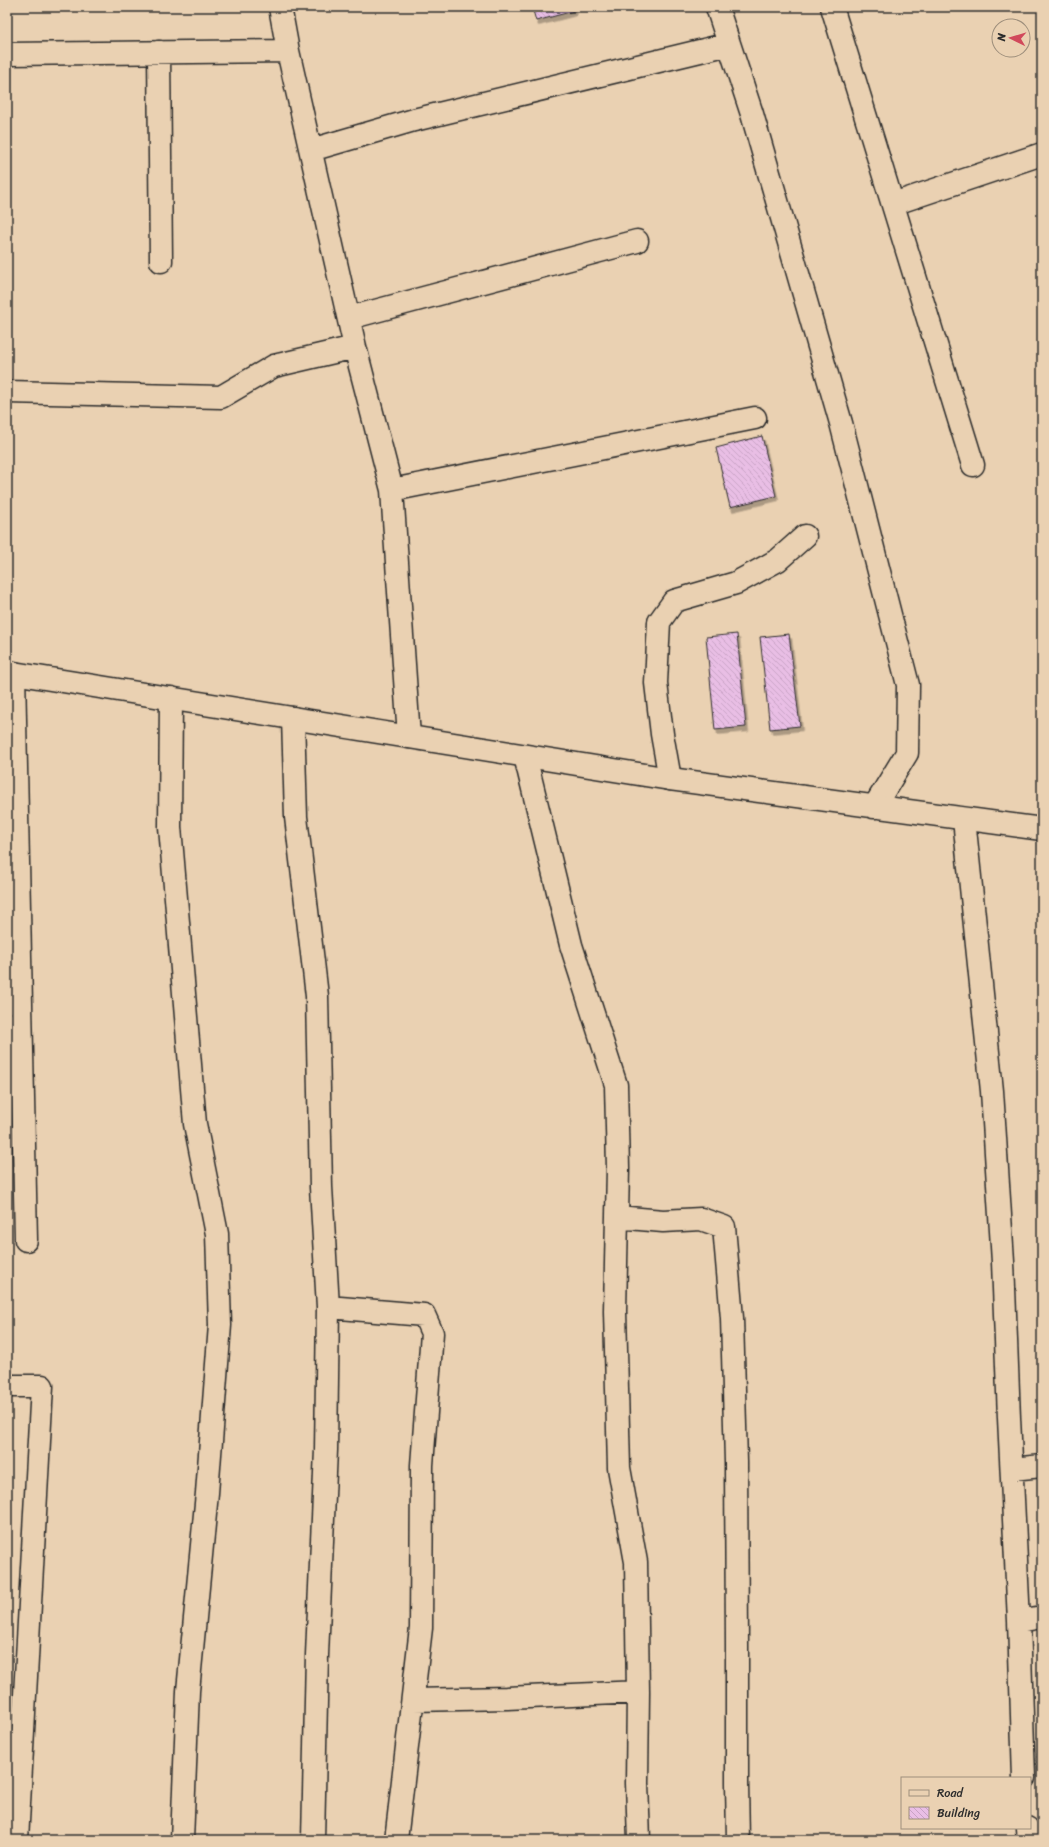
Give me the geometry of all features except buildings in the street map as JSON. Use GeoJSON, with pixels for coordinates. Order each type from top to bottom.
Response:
{"type":"FeatureCollection","features":[{"type":"Feature","properties":{"kind":"street"},"geometry":{"type":"LineString","coordinates":[[280,7],[288,51],[355,348],[392,490],[410,737]]}},
{"type":"Feature","properties":{"kind":"street"},"geometry":{"type":"LineString","coordinates":[[717,7],[752,114],[841,423],[908,684],[907,753],[874,807]]}},
{"type":"Feature","properties":{"kind":"street"},"geometry":{"type":"LineString","coordinates":[[832,7],[973,465]]}},
{"type":"Feature","properties":{"kind":"street"},"geometry":{"type":"LineString","coordinates":[[310,150],[429,116],[729,44]]}},
{"type":"Feature","properties":{"kind":"street"},"geometry":{"type":"LineString","coordinates":[[7,54],[288,51]]}},
{"type":"Feature","properties":{"kind":"street"},"geometry":{"type":"LineString","coordinates":[[159,52],[161,261]]}},
{"type":"Feature","properties":{"kind":"street"},"geometry":{"type":"LineString","coordinates":[[892,204],[1042,154]]}},
{"type":"Feature","properties":{"kind":"street"},"geometry":{"type":"LineString","coordinates":[[349,318],[637,241]]}},
{"type":"Feature","properties":{"kind":"street"},"geometry":{"type":"LineString","coordinates":[[7,392],[221,397],[274,366],[355,348]]}},
{"type":"Feature","properties":{"kind":"street"},"geometry":{"type":"LineString","coordinates":[[392,490],[755,418]]}},
{"type":"Feature","properties":{"kind":"street"},"geometry":{"type":"LineString","coordinates":[[670,779],[662,734],[656,683],[659,622],[674,601],[736,583],[778,560],[805,536]]}},
{"type":"Feature","properties":{"kind":"street"},"geometry":{"type":"LineString","coordinates":[[26,1240],[11,672],[670,779],[1042,829]]}},
{"type":"Feature","properties":{"kind":"street"},"geometry":{"type":"LineString","coordinates":[[171,698],[170,827],[195,1124],[217,1234],[220,1325],[208,1493],[188,1691],[182,1840]]}},
{"type":"Feature","properties":{"kind":"street"},"geometry":{"type":"LineString","coordinates":[[293,718],[296,817],[316,996],[322,1187],[328,1307],[326,1450],[317,1655],[313,1840]]}},
{"type":"Feature","properties":{"kind":"street"},"geometry":{"type":"LineString","coordinates":[[525,756],[571,945],[616,1085],[618,1168],[615,1310],[619,1468],[636,1562],[638,1692],[637,1783],[639,1840]]}},
{"type":"Feature","properties":{"kind":"street"},"geometry":{"type":"LineString","coordinates":[[964,819],[992,1091],[1003,1262],[1020,1621],[1024,1777]]}},
{"type":"Feature","properties":{"kind":"street"},"geometry":{"type":"LineString","coordinates":[[617,1217],[663,1221],[701,1219],[724,1228],[732,1318],[736,1462],[738,1646],[736,1784],[738,1840]]}},
{"type":"Feature","properties":{"kind":"street"},"geometry":{"type":"LineString","coordinates":[[328,1307],[424,1315],[432,1334],[422,1466],[421,1628],[414,1700],[396,1840]]}},
{"type":"Feature","properties":{"kind":"street"},"geometry":{"type":"LineString","coordinates":[[7,1386],[42,1386],[17,1840]]}},
{"type":"Feature","properties":{"kind":"street"},"geometry":{"type":"LineString","coordinates":[[1012,1469],[1042,1466]]}},
{"type":"Feature","properties":{"kind":"street"},"geometry":{"type":"LineString","coordinates":[[1020,1621],[1042,1617]]}},
{"type":"Feature","properties":{"kind":"street"},"geometry":{"type":"LineString","coordinates":[[414,1700],[507,1698],[638,1692]]}},
{"type":"Feature","properties":{"kind":"street"},"geometry":{"type":"LineString","coordinates":[[1027,1829],[1028,1840]]}}]}
